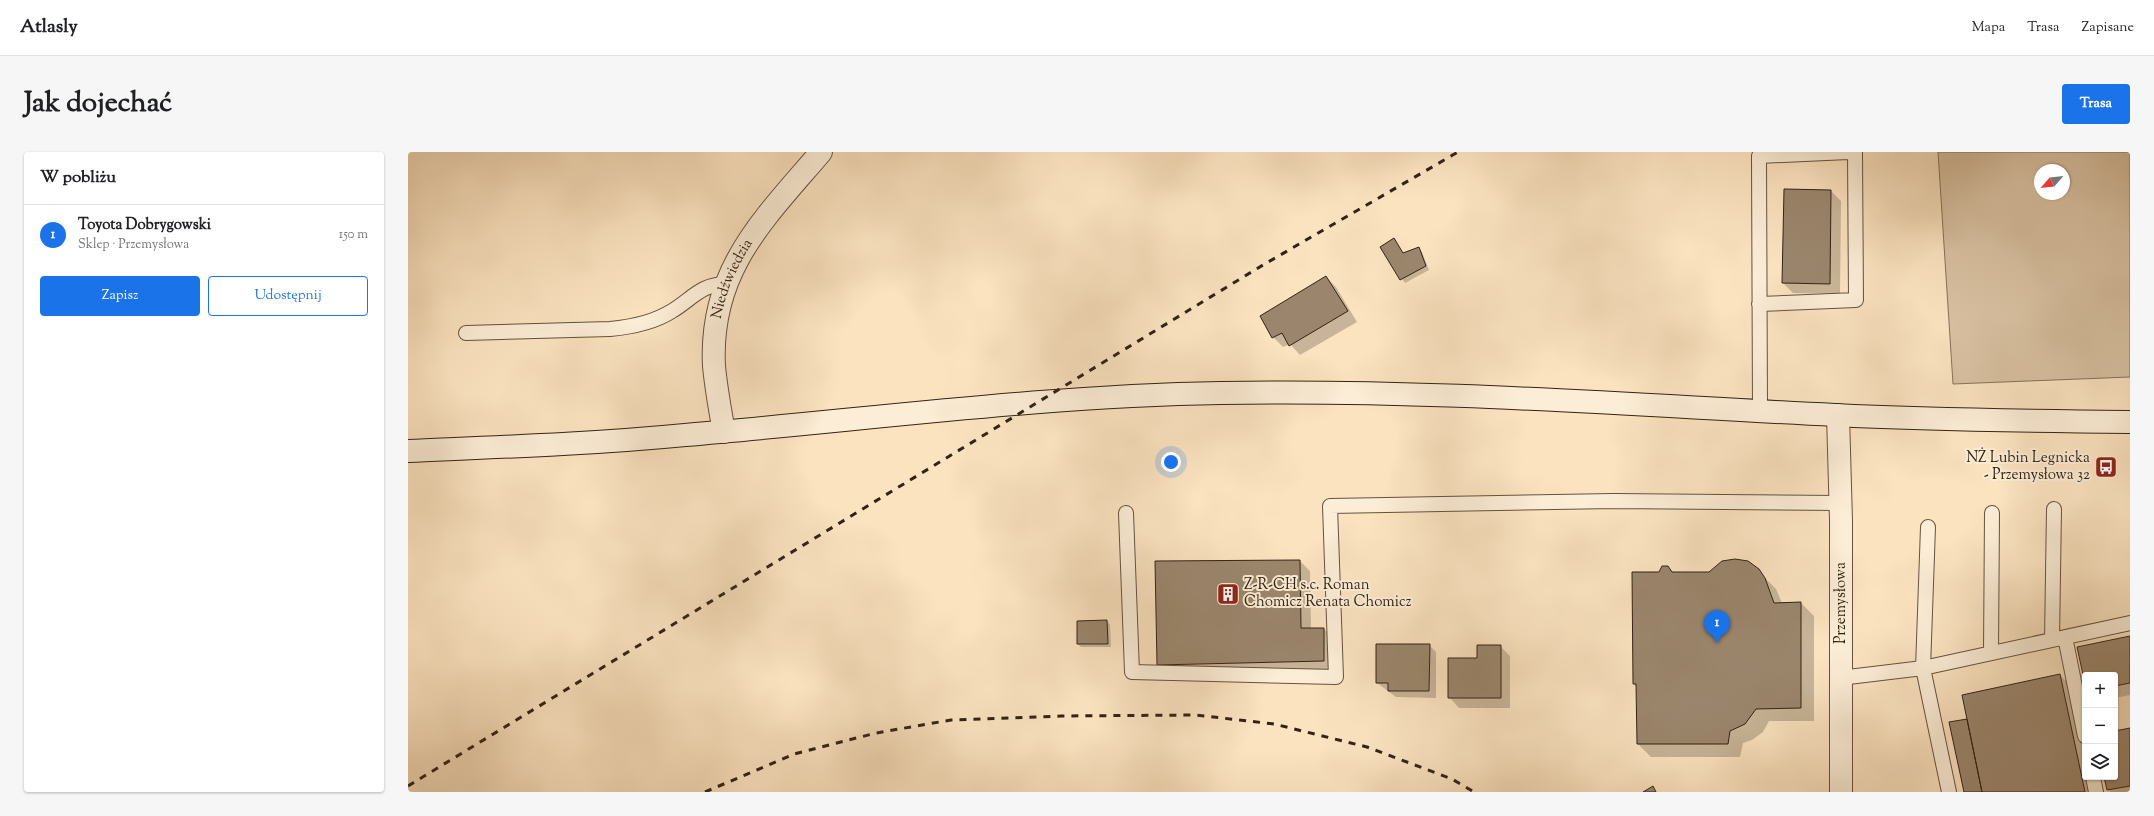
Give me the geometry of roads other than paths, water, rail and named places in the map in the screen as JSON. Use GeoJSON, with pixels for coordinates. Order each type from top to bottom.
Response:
{"type":"FeatureCollection","features":[{"type":"Feature","properties":{"kind":"main road","name":"Niedźwiedzia"},"geometry":{"type":"LineString","coordinates":[[724,432],[714,365],[717,320],[726,284],[736,259],[758,227],[771,209],[821,152]]}},
{"type":"Feature","properties":{"kind":"main road"},"geometry":{"type":"LineString","coordinates":[[408,451],[549,445],[724,432],[987,405],[1136,396],[1223,393],[1314,392],[1417,394],[1988,421],[2130,422]]}},
{"type":"Feature","properties":{"kind":"main road","name":"Przemysłowa"},"geometry":{"type":"LineString","coordinates":[[1838,415],[1840,503],[1841,792]]}},
{"type":"Feature","properties":{"kind":"lane"},"geometry":{"type":"LineString","coordinates":[[1760,411],[1758,156],[1848,152]]}},
{"type":"Feature","properties":{"kind":"lane"},"geometry":{"type":"LineString","coordinates":[[1759,304],[1856,300],[1855,152]]}},
{"type":"Feature","properties":{"kind":"lane"},"geometry":{"type":"LineString","coordinates":[[466,333],[610,329],[634,326],[656,320],[672,311],[706,287],[714,284],[726,284]]}},
{"type":"Feature","properties":{"kind":"lane"},"geometry":{"type":"LineString","coordinates":[[1126,513],[1132,672],[1336,676],[1330,506],[1614,501],[1840,503]]}},
{"type":"Feature","properties":{"kind":"lane"},"geometry":{"type":"LineString","coordinates":[[2054,509],[2058,638],[2082,725]]}},
{"type":"Feature","properties":{"kind":"lane"},"geometry":{"type":"LineString","coordinates":[[1991,653],[1992,513]]}},
{"type":"Feature","properties":{"kind":"lane"},"geometry":{"type":"LineString","coordinates":[[1928,527],[1923,668],[1948,792]]}},
{"type":"Feature","properties":{"kind":"lane"},"geometry":{"type":"LineString","coordinates":[[1840,678],[1923,668],[2130,623]]}},
{"type":"Feature","properties":{"kind":"lane"},"geometry":{"type":"LineString","coordinates":[[2094,780],[2096,792]]}},
{"type":"Feature","properties":{"kind":"railway"},"geometry":{"type":"LineString","coordinates":[[408,786],[1263,265],[1458,152]]}},
{"type":"Feature","properties":{"kind":"railway"},"geometry":{"type":"LineString","coordinates":[[705,792],[794,754],[876,733],[951,720],[1061,716],[1196,715],[1274,724],[1367,747],[1452,779],[1474,792]]}},
{"type":"Feature","properties":{"kind":"place","name":"NŻ Lubin Legnicka - Przemysłowa 32"},"geometry":{"type":"Point","coordinates":[2106,467]}},
{"type":"Feature","properties":{"kind":"place","name":"Z-R-CH s.c. Roman Chomicz Renata Chomicz"},"geometry":{"type":"Point","coordinates":[1228,594]}},
{"type":"Feature","properties":{"kind":"place","name":"Toyota Dobrygowski"},"geometry":{"type":"Point","coordinates":[1717,643]}}]}
